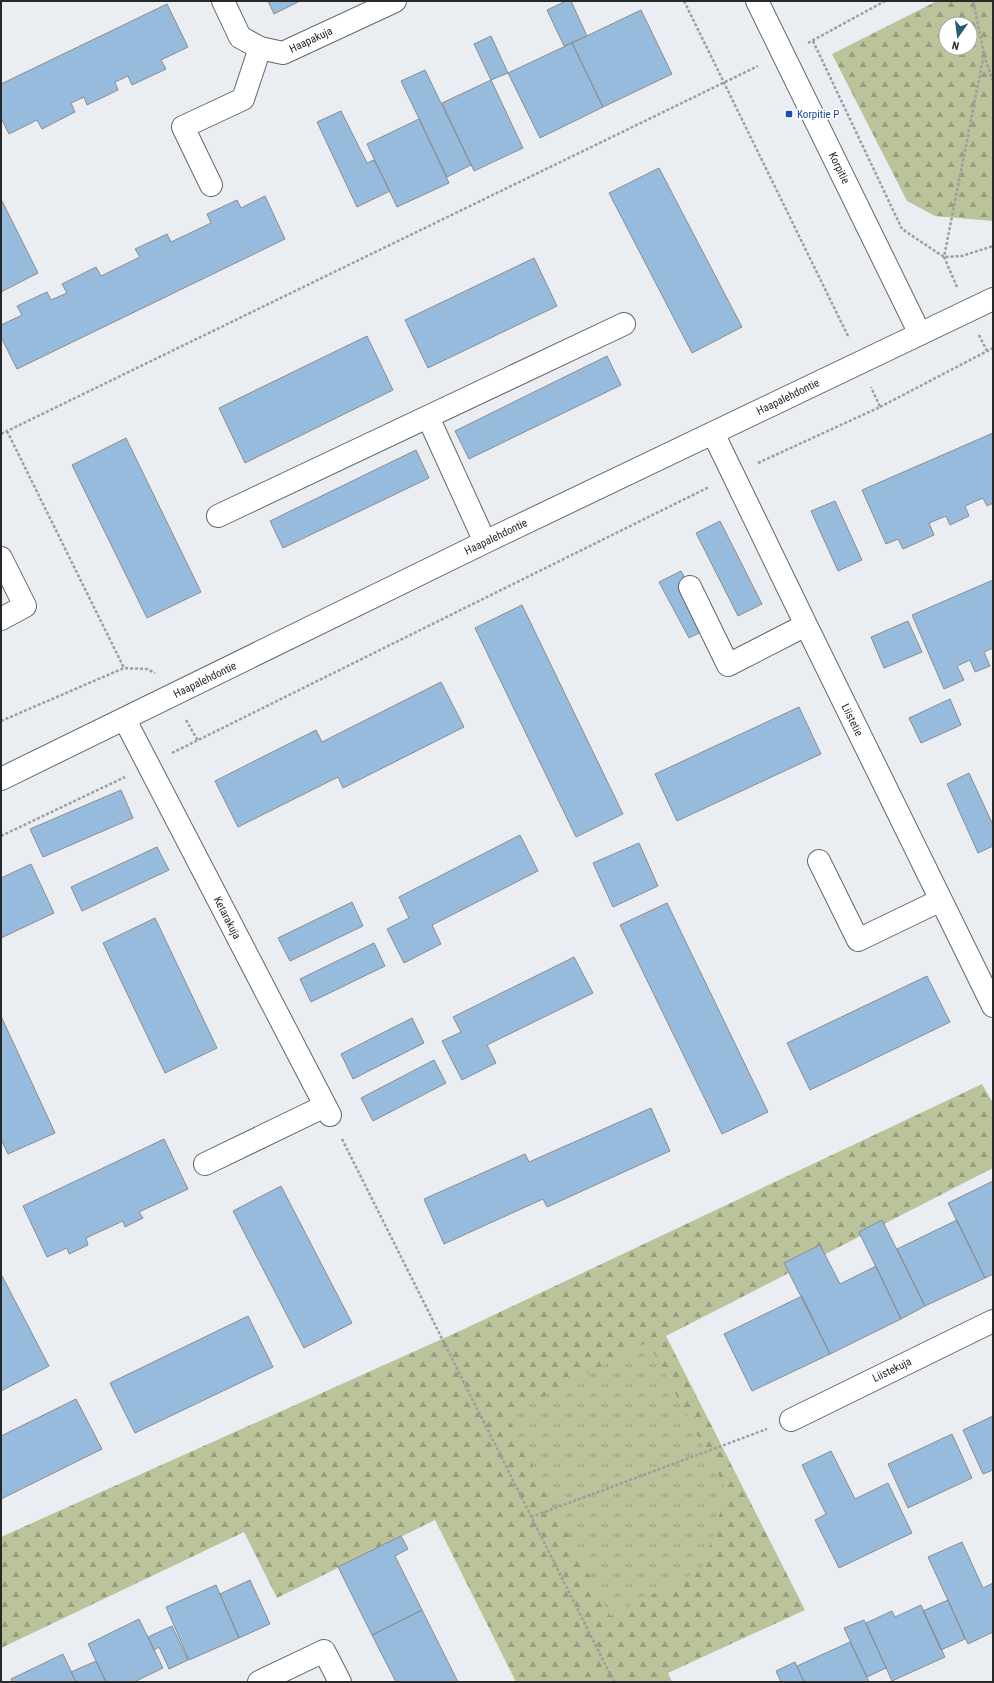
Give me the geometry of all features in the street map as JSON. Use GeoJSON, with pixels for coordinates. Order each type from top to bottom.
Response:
{"type":"FeatureCollection","features":[{"type":"Feature","properties":{"kind":"street","name":"Haapakuja"},"geometry":{"type":"LineString","coordinates":[[223,1],[240,37],[260,48],[283,53],[395,1]]}},
{"type":"Feature","properties":{"kind":"street","name":"Korpitie"},"geometry":{"type":"LineString","coordinates":[[757,1],[920,334]]}},
{"type":"Feature","properties":{"kind":"street"},"geometry":{"type":"LineString","coordinates":[[211,185],[184,127],[243,99],[260,48]]}},
{"type":"Feature","properties":{"kind":"street","name":"Haapalehdontie"},"geometry":{"type":"LineString","coordinates":[[1,779],[125,720],[485,542],[993,299]]}},
{"type":"Feature","properties":{"kind":"street"},"geometry":{"type":"LineString","coordinates":[[218,516],[624,324]]}},
{"type":"Feature","properties":{"kind":"street"},"geometry":{"type":"LineString","coordinates":[[428,418],[485,542]]}},
{"type":"Feature","properties":{"kind":"street","name":"Liistetie"},"geometry":{"type":"LineString","coordinates":[[714,433],[806,625],[993,1006]]}},
{"type":"Feature","properties":{"kind":"street"},"geometry":{"type":"LineString","coordinates":[[1,558],[25,606],[1,619]]}},
{"type":"Feature","properties":{"kind":"street"},"geometry":{"type":"LineString","coordinates":[[690,587],[728,665],[806,625]]}},
{"type":"Feature","properties":{"kind":"street","name":"Ketarakuja"},"geometry":{"type":"LineString","coordinates":[[125,720],[327,1111]]}},
{"type":"Feature","properties":{"kind":"street"},"geometry":{"type":"LineString","coordinates":[[819,860],[858,940],[941,900]]}},
{"type":"Feature","properties":{"kind":"street"},"geometry":{"type":"LineString","coordinates":[[205,1164],[327,1111]]}},
{"type":"Feature","properties":{"kind":"street","name":"Liistekuja"},"geometry":{"type":"LineString","coordinates":[[791,1420],[993,1320]]}},
{"type":"Feature","properties":{"kind":"street"},"geometry":{"type":"LineString","coordinates":[[259,1682],[324,1652],[340,1682]]}},
{"type":"Feature","properties":{"kind":"path"},"geometry":{"type":"LineString","coordinates":[[1,434],[813,41],[885,1]]}},
{"type":"Feature","properties":{"kind":"path"},"geometry":{"type":"LineString","coordinates":[[973,1],[984,54],[993,81]]}},
{"type":"Feature","properties":{"kind":"path"},"geometry":{"type":"LineString","coordinates":[[813,41],[902,229],[944,257],[962,256],[993,246]]}},
{"type":"Feature","properties":{"kind":"path"},"geometry":{"type":"LineString","coordinates":[[944,257],[984,54]]}},
{"type":"Feature","properties":{"kind":"path"},"geometry":{"type":"LineString","coordinates":[[880,407],[993,348]]}},
{"type":"Feature","properties":{"kind":"path"},"geometry":{"type":"LineString","coordinates":[[1,721],[124,668],[7,431]]}},
{"type":"Feature","properties":{"kind":"path"},"geometry":{"type":"LineString","coordinates":[[327,1111],[614,1682]]}},
{"type":"Feature","properties":{"kind":"path"},"geometry":{"type":"LineString","coordinates":[[531,1517],[791,1420]]}},
{"type":"Feature","properties":{"kind":"green space"},"geometry":{"type":"Polygon","coordinates":[[[937,1],[993,1],[993,221],[935,216],[907,201],[832,54],[937,1]]]}},
{"type":"Feature","properties":{"kind":"green space"},"geometry":{"type":"Polygon","coordinates":[[[982,1084],[993,1103],[993,1168],[666,1336],[805,1610],[668,1673],[672,1682],[516,1682],[435,1520],[277,1598],[244,1532],[1,1648],[1,1537],[462,1330],[982,1084]]]}},
{"type":"Feature","properties":{"kind":"green space"},"geometry":{"type":"Polygon","coordinates":[[[648,1342],[727,1491],[702,1569],[610,1616],[507,1415],[648,1342]]]}},
{"type":"Feature","properties":{"kind":"building"},"geometry":{"type":"Polygon","coordinates":[[[268,1],[300,1],[274,14],[268,1]]]}},
{"type":"Feature","properties":{"kind":"building"},"geometry":{"type":"Polygon","coordinates":[[[566,1],[571,1],[587,36],[564,46],[547,10],[566,1]]]}},
{"type":"Feature","properties":{"kind":"building"},"geometry":{"type":"Polygon","coordinates":[[[167,4],[188,47],[161,60],[166,69],[132,85],[128,76],[115,82],[118,90],[87,105],[84,97],[71,103],[75,112],[42,129],[37,120],[9,134],[1,118],[1,84],[167,4]]]}},
{"type":"Feature","properties":{"kind":"building"},"geometry":{"type":"Polygon","coordinates":[[[641,10],[672,74],[603,107],[572,43],[641,10]]]}},
{"type":"Feature","properties":{"kind":"building"},"geometry":{"type":"Polygon","coordinates":[[[491,36],[508,73],[491,80],[474,44],[491,36]]]}},
{"type":"Feature","properties":{"kind":"building"},"geometry":{"type":"Polygon","coordinates":[[[572,43],[603,107],[540,138],[508,73],[572,43]]]}},
{"type":"Feature","properties":{"kind":"building"},"geometry":{"type":"Polygon","coordinates":[[[425,70],[471,165],[447,177],[401,81],[425,70]]]}},
{"type":"Feature","properties":{"kind":"building"},"geometry":{"type":"Polygon","coordinates":[[[491,80],[523,148],[474,171],[442,103],[491,80]]]}},
{"type":"Feature","properties":{"kind":"building"},"geometry":{"type":"Polygon","coordinates":[[[341,111],[367,163],[374,160],[390,191],[357,207],[317,122],[341,111]]]}},
{"type":"Feature","properties":{"kind":"building"},"geometry":{"type":"Polygon","coordinates":[[[419,119],[449,183],[397,207],[367,144],[419,119]]]}},
{"type":"Feature","properties":{"kind":"building"},"geometry":{"type":"Polygon","coordinates":[[[659,168],[742,327],[692,353],[609,193],[659,168]]]}},
{"type":"Feature","properties":{"kind":"building"},"geometry":{"type":"Polygon","coordinates":[[[265,196],[285,239],[17,369],[1,337],[1,325],[22,315],[17,306],[47,292],[51,300],[67,293],[62,284],[96,267],[101,276],[140,257],[135,249],[167,234],[171,242],[211,223],[207,214],[237,200],[241,208],[265,196]]]}},
{"type":"Feature","properties":{"kind":"building"},"geometry":{"type":"Polygon","coordinates":[[[1,199],[38,273],[1,292],[1,199]]]}},
{"type":"Feature","properties":{"kind":"building"},"geometry":{"type":"Polygon","coordinates":[[[534,258],[557,306],[428,368],[405,320],[534,258]]]}},
{"type":"Feature","properties":{"kind":"building"},"geometry":{"type":"Polygon","coordinates":[[[367,336],[393,390],[245,463],[219,408],[367,336]]]}},
{"type":"Feature","properties":{"kind":"building"},"geometry":{"type":"Polygon","coordinates":[[[607,356],[621,385],[469,459],[455,431],[607,356]]]}},
{"type":"Feature","properties":{"kind":"building"},"geometry":{"type":"Polygon","coordinates":[[[993,433],[993,503],[987,506],[983,498],[965,506],[969,516],[950,525],[946,516],[929,523],[934,535],[903,549],[898,539],[886,544],[862,490],[993,433]]]}},
{"type":"Feature","properties":{"kind":"building"},"geometry":{"type":"Polygon","coordinates":[[[126,438],[201,592],[147,618],[72,465],[126,438]]]}},
{"type":"Feature","properties":{"kind":"building"},"geometry":{"type":"Polygon","coordinates":[[[416,450],[429,478],[283,548],[270,521],[416,450]]]}},
{"type":"Feature","properties":{"kind":"building"},"geometry":{"type":"Polygon","coordinates":[[[835,501],[862,560],[838,571],[811,511],[835,501]]]}},
{"type":"Feature","properties":{"kind":"building"},"geometry":{"type":"Polygon","coordinates":[[[720,521],[762,604],[738,616],[696,533],[720,521]]]}},
{"type":"Feature","properties":{"kind":"building"},"geometry":{"type":"Polygon","coordinates":[[[681,571],[711,627],[689,638],[659,582],[681,571]]]}},
{"type":"Feature","properties":{"kind":"building"},"geometry":{"type":"Polygon","coordinates":[[[993,580],[993,648],[984,652],[990,666],[975,672],[970,660],[957,666],[964,680],[944,689],[912,615],[993,580]]]}},
{"type":"Feature","properties":{"kind":"building"},"geometry":{"type":"Polygon","coordinates":[[[522,605],[623,814],[576,837],[475,628],[522,605]]]}},
{"type":"Feature","properties":{"kind":"building"},"geometry":{"type":"Polygon","coordinates":[[[908,621],[922,652],[884,668],[871,637],[908,621]]]}},
{"type":"Feature","properties":{"kind":"building"},"geometry":{"type":"Polygon","coordinates":[[[441,682],[464,727],[343,788],[338,777],[238,827],[215,781],[316,730],[322,742],[441,682]]]}},
{"type":"Feature","properties":{"kind":"building"},"geometry":{"type":"Polygon","coordinates":[[[950,699],[961,725],[921,743],[909,718],[950,699]]]}},
{"type":"Feature","properties":{"kind":"building"},"geometry":{"type":"Polygon","coordinates":[[[799,707],[821,754],[677,821],[655,774],[799,707]]]}},
{"type":"Feature","properties":{"kind":"building"},"geometry":{"type":"Polygon","coordinates":[[[969,773],[993,825],[993,846],[978,853],[947,784],[969,773]]]}},
{"type":"Feature","properties":{"kind":"building"},"geometry":{"type":"Polygon","coordinates":[[[121,790],[133,818],[43,857],[30,829],[121,790]]]}},
{"type":"Feature","properties":{"kind":"building"},"geometry":{"type":"Polygon","coordinates":[[[520,835],[538,871],[432,925],[441,944],[404,963],[387,929],[409,918],[399,897],[520,835]]]}},
{"type":"Feature","properties":{"kind":"building"},"geometry":{"type":"Polygon","coordinates":[[[639,843],[658,886],[613,907],[593,863],[639,843]]]}},
{"type":"Feature","properties":{"kind":"building"},"geometry":{"type":"Polygon","coordinates":[[[157,847],[169,870],[82,911],[71,887],[157,847]]]}},
{"type":"Feature","properties":{"kind":"building"},"geometry":{"type":"Polygon","coordinates":[[[31,864],[54,913],[1,938],[1,878],[31,864]]]}},
{"type":"Feature","properties":{"kind":"building"},"geometry":{"type":"Polygon","coordinates":[[[352,902],[363,926],[290,961],[278,938],[352,902]]]}},
{"type":"Feature","properties":{"kind":"building"},"geometry":{"type":"Polygon","coordinates":[[[667,903],[768,1112],[722,1134],[620,925],[667,903]]]}},
{"type":"Feature","properties":{"kind":"building"},"geometry":{"type":"Polygon","coordinates":[[[155,918],[217,1048],[165,1073],[103,943],[155,918]]]}},
{"type":"Feature","properties":{"kind":"building"},"geometry":{"type":"Polygon","coordinates":[[[374,943],[385,966],[311,1002],[300,979],[374,943]]]}},
{"type":"Feature","properties":{"kind":"building"},"geometry":{"type":"Polygon","coordinates":[[[574,957],[593,993],[487,1045],[496,1063],[462,1080],[442,1041],[461,1032],[453,1017],[574,957]]]}},
{"type":"Feature","properties":{"kind":"building"},"geometry":{"type":"Polygon","coordinates":[[[927,976],[950,1022],[810,1090],[787,1043],[927,976]]]}},
{"type":"Feature","properties":{"kind":"building"},"geometry":{"type":"Polygon","coordinates":[[[1,1016],[55,1133],[8,1154],[1,1139],[1,1016]]]}},
{"type":"Feature","properties":{"kind":"building"},"geometry":{"type":"Polygon","coordinates":[[[412,1018],[424,1043],[353,1079],[341,1054],[412,1018]]]}},
{"type":"Feature","properties":{"kind":"building"},"geometry":{"type":"Polygon","coordinates":[[[434,1060],[446,1083],[373,1121],[361,1098],[434,1060]]]}},
{"type":"Feature","properties":{"kind":"building"},"geometry":{"type":"Polygon","coordinates":[[[651,1108],[670,1151],[547,1207],[543,1199],[444,1244],[424,1199],[525,1154],[529,1162],[651,1108]]]}},
{"type":"Feature","properties":{"kind":"building"},"geometry":{"type":"Polygon","coordinates":[[[164,1139],[188,1189],[139,1212],[143,1218],[125,1227],[123,1221],[86,1238],[88,1245],[69,1254],[67,1248],[47,1257],[23,1206],[164,1139]]]}},
{"type":"Feature","properties":{"kind":"building"},"geometry":{"type":"Polygon","coordinates":[[[993,1181],[993,1274],[985,1278],[948,1203],[993,1181]]]}},
{"type":"Feature","properties":{"kind":"building"},"geometry":{"type":"Polygon","coordinates":[[[281,1186],[352,1323],[304,1348],[233,1211],[281,1186]]]}},
{"type":"Feature","properties":{"kind":"building"},"geometry":{"type":"Polygon","coordinates":[[[882,1220],[925,1306],[901,1319],[859,1232],[882,1220]]]}},
{"type":"Feature","properties":{"kind":"building"},"geometry":{"type":"Polygon","coordinates":[[[957,1220],[985,1278],[925,1306],[897,1249],[957,1220]]]}},
{"type":"Feature","properties":{"kind":"building"},"geometry":{"type":"Polygon","coordinates":[[[820,1245],[840,1284],[876,1266],[901,1319],[830,1354],[784,1263],[820,1245]]]}},
{"type":"Feature","properties":{"kind":"building"},"geometry":{"type":"Polygon","coordinates":[[[1,1274],[49,1366],[1,1391],[1,1274]]]}},
{"type":"Feature","properties":{"kind":"building"},"geometry":{"type":"Polygon","coordinates":[[[802,1296],[830,1354],[752,1391],[724,1334],[802,1296]]]}},
{"type":"Feature","properties":{"kind":"building"},"geometry":{"type":"Polygon","coordinates":[[[248,1316],[273,1367],[135,1433],[110,1383],[248,1316]]]}},
{"type":"Feature","properties":{"kind":"building"},"geometry":{"type":"Polygon","coordinates":[[[76,1399],[102,1449],[1,1499],[1,1436],[76,1399]]]}},
{"type":"Feature","properties":{"kind":"building"},"geometry":{"type":"Polygon","coordinates":[[[993,1416],[993,1470],[983,1474],[963,1430],[993,1416]]]}},
{"type":"Feature","properties":{"kind":"building"},"geometry":{"type":"Polygon","coordinates":[[[952,1434],[972,1478],[908,1508],[888,1464],[952,1434]]]}},
{"type":"Feature","properties":{"kind":"building"},"geometry":{"type":"Polygon","coordinates":[[[831,1451],[855,1499],[888,1483],[912,1533],[839,1568],[815,1520],[826,1514],[802,1465],[831,1451]]]}},
{"type":"Feature","properties":{"kind":"building"},"geometry":{"type":"Polygon","coordinates":[[[401,1536],[408,1549],[395,1556],[422,1610],[372,1635],[338,1567],[401,1536]]]}},
{"type":"Feature","properties":{"kind":"building"},"geometry":{"type":"Polygon","coordinates":[[[962,1542],[983,1588],[993,1583],[993,1632],[968,1644],[928,1557],[962,1542]]]}},
{"type":"Feature","properties":{"kind":"building"},"geometry":{"type":"Polygon","coordinates":[[[250,1580],[270,1624],[239,1638],[220,1594],[250,1580]]]}},
{"type":"Feature","properties":{"kind":"building"},"geometry":{"type":"Polygon","coordinates":[[[216,1585],[239,1638],[189,1660],[166,1607],[216,1585]]]}},
{"type":"Feature","properties":{"kind":"building"},"geometry":{"type":"Polygon","coordinates":[[[948,1600],[965,1639],[941,1650],[923,1611],[948,1600]]]}},
{"type":"Feature","properties":{"kind":"building"},"geometry":{"type":"Polygon","coordinates":[[[921,1605],[945,1657],[892,1681],[866,1623],[892,1611],[895,1617],[921,1605]]]}},
{"type":"Feature","properties":{"kind":"building"},"geometry":{"type":"Polygon","coordinates":[[[422,1610],[458,1682],[396,1682],[372,1635],[422,1610]]]}},
{"type":"Feature","properties":{"kind":"building"},"geometry":{"type":"Polygon","coordinates":[[[139,1619],[163,1668],[134,1682],[106,1682],[88,1644],[139,1619]]]}},
{"type":"Feature","properties":{"kind":"building"},"geometry":{"type":"Polygon","coordinates":[[[864,1620],[886,1668],[867,1677],[844,1628],[864,1620]]]}},
{"type":"Feature","properties":{"kind":"building"},"geometry":{"type":"Polygon","coordinates":[[[172,1626],[188,1660],[169,1669],[159,1647],[154,1650],[148,1637],[172,1626]]]}},
{"type":"Feature","properties":{"kind":"building"},"geometry":{"type":"Polygon","coordinates":[[[850,1642],[869,1682],[804,1682],[797,1666],[850,1642]]]}},
{"type":"Feature","properties":{"kind":"building"},"geometry":{"type":"Polygon","coordinates":[[[63,1654],[76,1682],[12,1682],[11,1679],[63,1654]]]}},
{"type":"Feature","properties":{"kind":"building"},"geometry":{"type":"Polygon","coordinates":[[[96,1661],[106,1682],[76,1682],[71,1672],[96,1661]]]}},
{"type":"Feature","properties":{"kind":"building"},"geometry":{"type":"Polygon","coordinates":[[[795,1662],[804,1682],[781,1682],[776,1671],[795,1662]]]}},
{"type":"Feature","properties":{"kind":"place","name":"Korpitie P"},"geometry":{"type":"Point","coordinates":[789,114]}}]}
